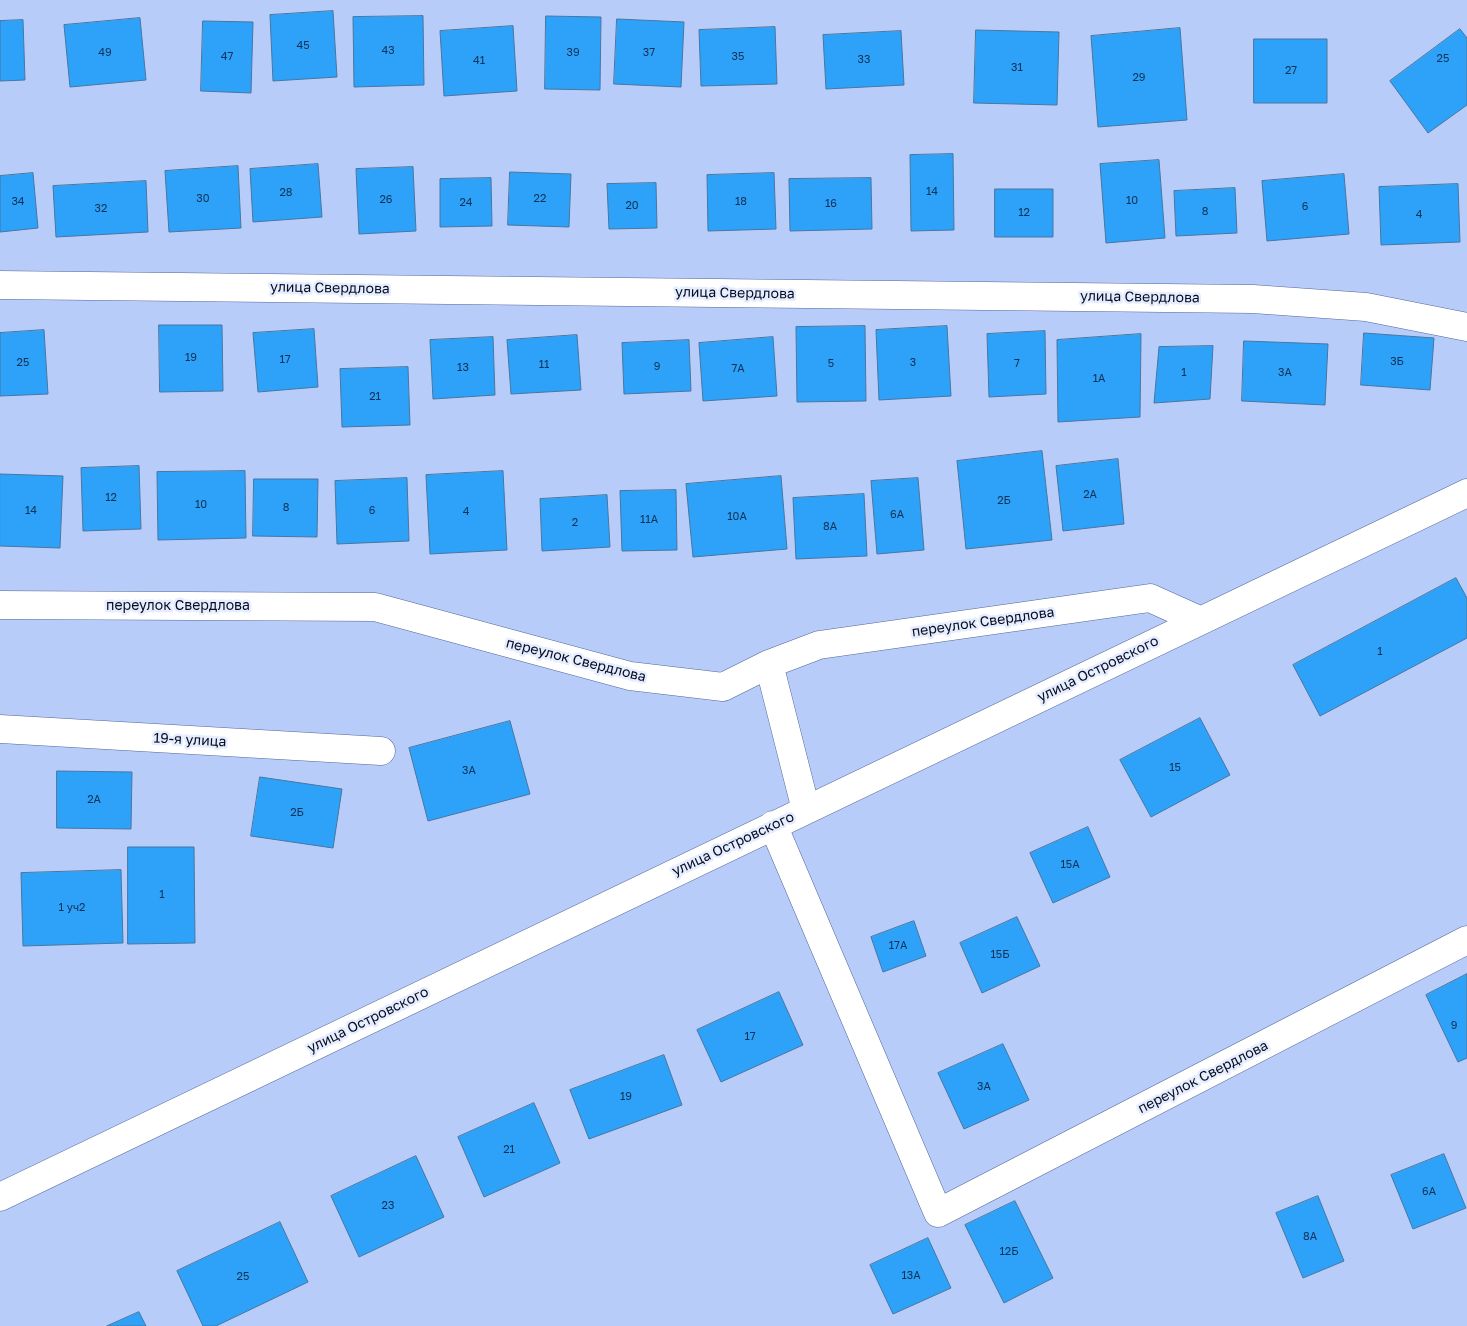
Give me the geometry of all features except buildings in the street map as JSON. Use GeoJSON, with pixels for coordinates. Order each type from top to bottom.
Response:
{"type":"FeatureCollection","features":[{"type":"Feature","properties":{"kind":"street","name":"улица Свердлова"},"geometry":{"type":"LineString","coordinates":[[0,285],[1253,299],[1366,308],[1467,327]]}},
{"type":"Feature","properties":{"kind":"street","name":"улица Островского"},"geometry":{"type":"LineString","coordinates":[[0,1196],[1467,493]]}},
{"type":"Feature","properties":{"kind":"street","name":"переулок Свердлова"},"geometry":{"type":"LineString","coordinates":[[0,605],[375,607],[630,676],[723,687],[769,664],[819,645],[1150,598],[1199,620]]}},
{"type":"Feature","properties":{"kind":"street"},"geometry":{"type":"LineString","coordinates":[[769,664],[806,810]]}},
{"type":"Feature","properties":{"kind":"street","name":"19-я улица"},"geometry":{"type":"LineString","coordinates":[[0,730],[381,751]]}},
{"type":"Feature","properties":{"kind":"street","name":"переулок Свердлова"},"geometry":{"type":"LineString","coordinates":[[773,825],[938,1213],[1467,940]]}}]}
